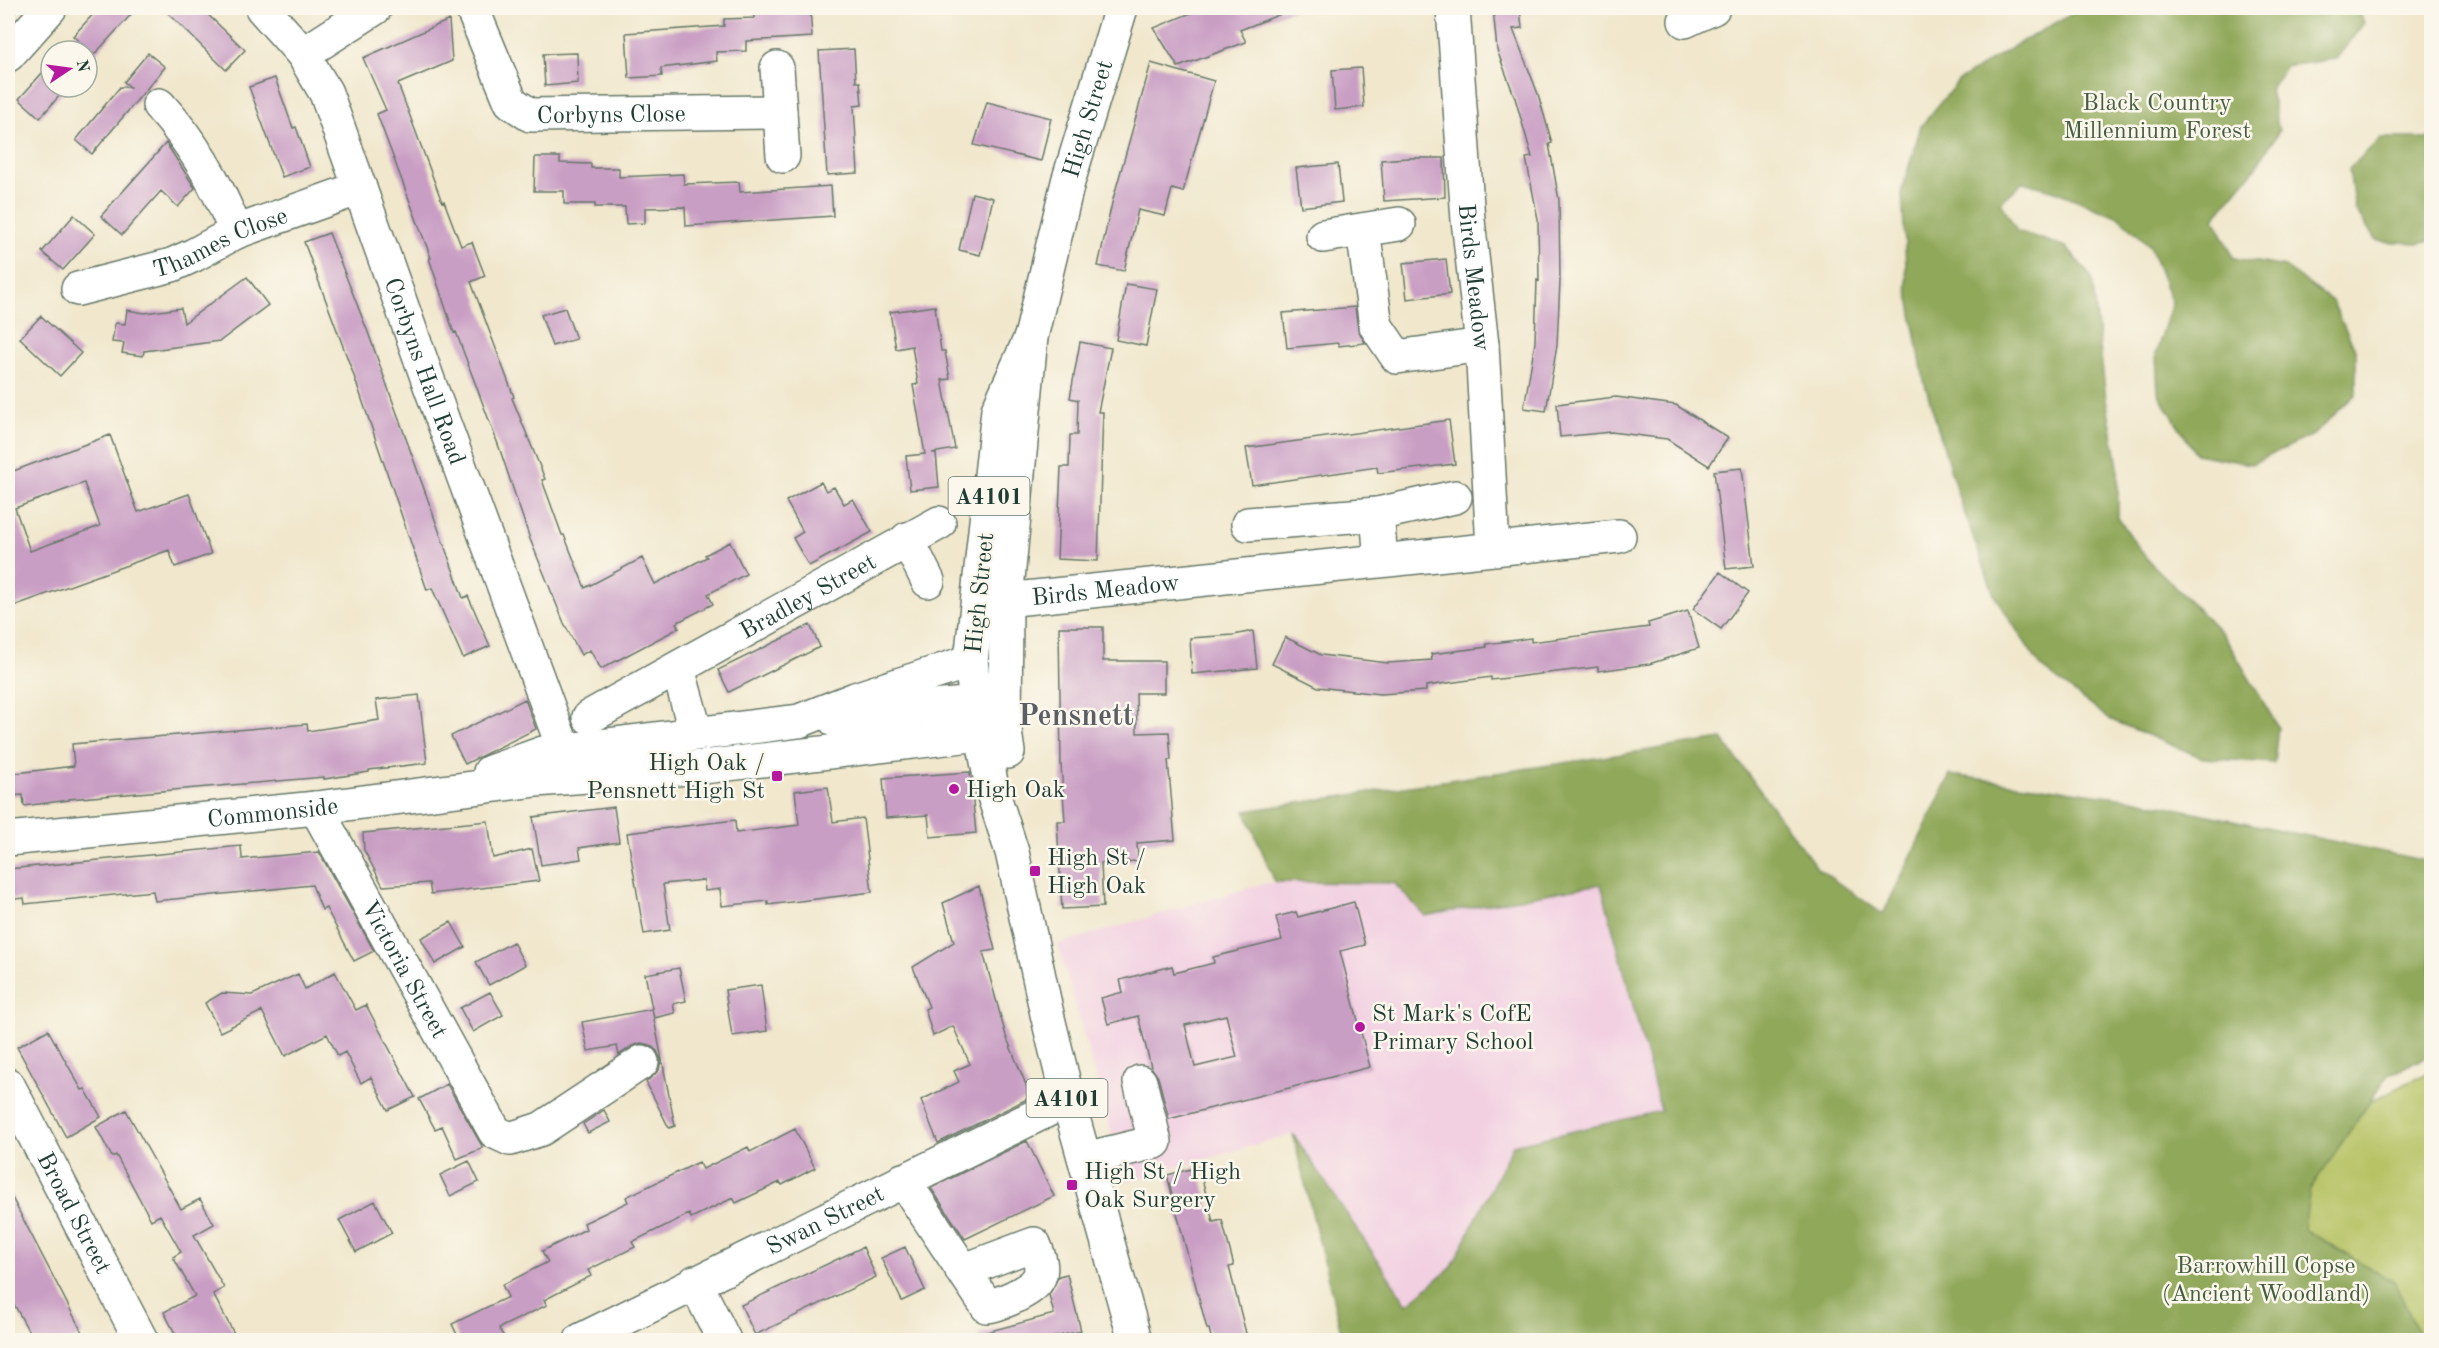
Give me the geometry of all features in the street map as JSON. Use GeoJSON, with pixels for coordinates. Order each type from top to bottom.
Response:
{"type":"FeatureCollection","features":[{"type":"Feature","properties":{"kind":"street"},"geometry":{"type":"LineString","coordinates":[[8,55],[50,8]]}},
{"type":"Feature","properties":{"kind":"street","name":"Corbyns Hall Road"},"geometry":{"type":"LineString","coordinates":[[262,8],[303,54],[326,93],[567,764]]}},
{"type":"Feature","properties":{"kind":"street"},"geometry":{"type":"LineString","coordinates":[[303,54],[375,8]]}},
{"type":"Feature","properties":{"kind":"street","name":"Corbyns Close"},"geometry":{"type":"LineString","coordinates":[[472,8],[511,102],[530,115],[780,112]]}},
{"type":"Feature","properties":{"kind":"street","name":"Birds Meadow"},"geometry":{"type":"LineString","coordinates":[[1453,8],[1468,219],[1482,345],[1493,548]]}},
{"type":"Feature","properties":{"kind":"street","name":"High Street"},"geometry":{"type":"LineString","coordinates":[[992,721],[1006,600],[1030,336],[1068,182],[1124,9]]}},
{"type":"Feature","properties":{"kind":"street"},"geometry":{"type":"LineString","coordinates":[[777,68],[783,156]]}},
{"type":"Feature","properties":{"kind":"street"},"geometry":{"type":"LineString","coordinates":[[159,105],[180,129],[213,183],[236,232]]}},
{"type":"Feature","properties":{"kind":"street","name":"Thames Close"},"geometry":{"type":"LineString","coordinates":[[78,289],[172,265],[236,232],[360,188]]}},
{"type":"Feature","properties":{"kind":"street"},"geometry":{"type":"LineString","coordinates":[[1323,236],[1399,224]]}},
{"type":"Feature","properties":{"kind":"street"},"geometry":{"type":"LineString","coordinates":[[1363,230],[1376,326],[1397,357],[1482,345]]}},
{"type":"Feature","properties":{"kind":"street","name":"High Street"},"geometry":{"type":"LineString","coordinates":[[1030,336],[999,410],[971,661],[992,721],[1014,803],[1012,852],[1047,1014],[1068,1100],[1134,1341]]}},
{"type":"Feature","properties":{"kind":"street"},"geometry":{"type":"LineString","coordinates":[[1248,524],[1377,514],[1455,497]]}},
{"type":"Feature","properties":{"kind":"street"},"geometry":{"type":"LineString","coordinates":[[1377,514],[1381,560]]}},
{"type":"Feature","properties":{"kind":"street","name":"Bradley Street"},"geometry":{"type":"LineString","coordinates":[[588,717],[939,523]]}},
{"type":"Feature","properties":{"kind":"street","name":"Birds Meadow"},"geometry":{"type":"LineString","coordinates":[[1006,600],[1619,536]]}},
{"type":"Feature","properties":{"kind":"street"},"geometry":{"type":"LineString","coordinates":[[907,539],[928,581]]}},
{"type":"Feature","properties":{"kind":"street"},"geometry":{"type":"LineString","coordinates":[[567,764],[696,733],[799,721],[855,699],[971,661]]}},
{"type":"Feature","properties":{"kind":"street"},"geometry":{"type":"LineString","coordinates":[[678,669],[703,766]]}},
{"type":"Feature","properties":{"kind":"street"},"geometry":{"type":"LineString","coordinates":[[799,721],[819,724],[923,708],[992,721]]}},
{"type":"Feature","properties":{"kind":"street"},"geometry":{"type":"LineString","coordinates":[[434,791],[543,753],[567,764],[703,766],[992,721]]}},
{"type":"Feature","properties":{"kind":"street","name":"Commonside"},"geometry":{"type":"LineString","coordinates":[[8,839],[316,808],[434,791],[536,780],[567,764]]}},
{"type":"Feature","properties":{"kind":"street","name":"Victoria Street"},"geometry":{"type":"LineString","coordinates":[[316,808],[495,1132],[510,1139],[541,1129],[642,1062]]}},
{"type":"Feature","properties":{"kind":"street"},"geometry":{"type":"LineString","coordinates":[[1085,1159],[1155,1142],[1140,1082]]}},
{"type":"Feature","properties":{"kind":"street","name":"Broad Street"},"geometry":{"type":"LineString","coordinates":[[8,1085],[141,1341]]}},
{"type":"Feature","properties":{"kind":"street","name":"Swan Street"},"geometry":{"type":"LineString","coordinates":[[580,1341],[695,1282],[1068,1100]]}},
{"type":"Feature","properties":{"kind":"street"},"geometry":{"type":"LineString","coordinates":[[903,1180],[962,1271]]}},
{"type":"Feature","properties":{"kind":"street"},"geometry":{"type":"LineString","coordinates":[[695,1282],[723,1341]]}},
{"type":"Feature","properties":{"kind":"shaded area","name":"St Mark's CofE Primary School"},"geometry":{"type":"Polygon","coordinates":[[[1266,883],[1394,883],[1425,916],[1601,884],[1661,1111],[1513,1145],[1451,1268],[1406,1305],[1293,1134],[1125,1182],[1058,944],[1266,883]]]}},
{"type":"Feature","properties":{"kind":"green space","name":"Black Country Millennium Forest"},"geometry":{"type":"Polygon","coordinates":[[[2083,8],[2358,8],[2364,23],[2336,59],[2286,66],[2270,90],[2279,131],[2251,174],[2214,218],[2234,258],[2285,267],[2332,301],[2356,351],[2356,394],[2313,435],[2251,464],[2196,454],[2158,393],[2156,353],[2172,303],[2150,246],[2119,217],[2055,191],[2023,182],[2001,202],[2017,231],[2066,247],[2092,278],[2106,399],[2118,466],[2118,518],[2146,558],[2223,634],[2278,727],[2274,763],[2203,758],[2109,719],[2041,667],[1995,597],[1958,495],[1924,381],[1907,286],[1902,190],[1921,126],[1959,80],[2019,43],[2083,8]]]}},
{"type":"Feature","properties":{"kind":"green space"},"geometry":{"type":"Polygon","coordinates":[[[2381,138],[2431,138],[2431,240],[2418,243],[2377,241],[2355,210],[2349,169],[2381,138]]]}},
{"type":"Feature","properties":{"kind":"green space","name":"Barrowhill Copse (Ancient Woodland)"},"geometry":{"type":"Polygon","coordinates":[[[1722,739],[1817,868],[1883,914],[1950,775],[2133,799],[2431,862],[2431,1054],[2388,1075],[2310,1189],[2304,1229],[2394,1282],[2422,1340],[1343,1340],[1293,1134],[1407,1304],[1451,1268],[1513,1145],[1661,1111],[1601,884],[1425,916],[1394,883],[1275,882],[1245,811],[1722,739]]]}},
{"type":"Feature","properties":{"kind":"green space","name":"Barrowhill Copse (Ancient Woodland)"},"geometry":{"type":"Polygon","coordinates":[[[2431,1071],[2431,1340],[1882,1340],[2370,1102],[2431,1071]]]}},
{"type":"Feature","properties":{"kind":"building"},"geometry":{"type":"Polygon","coordinates":[[[99,8],[137,8],[99,50],[99,39],[76,39],[73,36],[99,8]]]}},
{"type":"Feature","properties":{"kind":"building"},"geometry":{"type":"Polygon","coordinates":[[[163,8],[201,8],[245,50],[226,70],[163,8]]]}},
{"type":"Feature","properties":{"kind":"building"},"geometry":{"type":"Polygon","coordinates":[[[753,8],[810,8],[812,37],[746,41],[746,51],[716,52],[717,61],[661,68],[662,76],[629,78],[626,33],[724,26],[724,19],[754,18],[753,8]]]}},
{"type":"Feature","properties":{"kind":"building"},"geometry":{"type":"Polygon","coordinates":[[[1203,8],[1294,9],[1240,30],[1246,42],[1178,67],[1154,28],[1203,8]]]}},
{"type":"Feature","properties":{"kind":"building"},"geometry":{"type":"Polygon","coordinates":[[[1493,8],[1520,8],[1522,28],[1513,29],[1538,94],[1552,143],[1549,144],[1559,200],[1560,281],[1557,345],[1546,411],[1524,408],[1535,342],[1537,280],[1539,281],[1538,219],[1526,158],[1532,157],[1515,98],[1497,50],[1493,8]]]}},
{"type":"Feature","properties":{"kind":"building"},"geometry":{"type":"Polygon","coordinates":[[[449,20],[452,61],[398,84],[461,246],[472,242],[485,276],[471,282],[514,397],[512,398],[545,479],[542,480],[562,535],[564,535],[585,588],[642,558],[655,584],[707,557],[705,555],[730,542],[746,574],[708,594],[713,604],[676,623],[679,628],[601,669],[590,650],[581,655],[564,623],[530,539],[499,447],[456,332],[454,333],[429,258],[431,258],[377,114],[386,110],[363,58],[449,20]]]}},
{"type":"Feature","properties":{"kind":"building"},"geometry":{"type":"Polygon","coordinates":[[[854,49],[856,82],[860,82],[862,105],[854,106],[858,173],[827,175],[819,51],[854,49]]]}},
{"type":"Feature","properties":{"kind":"building"},"geometry":{"type":"Polygon","coordinates":[[[148,53],[165,67],[92,154],[76,140],[120,87],[130,87],[124,82],[148,53]]]}},
{"type":"Feature","properties":{"kind":"building"},"geometry":{"type":"Polygon","coordinates":[[[577,53],[578,83],[545,86],[543,54],[577,53]]]}},
{"type":"Feature","properties":{"kind":"building"},"geometry":{"type":"Polygon","coordinates":[[[1151,63],[1214,81],[1183,192],[1172,189],[1165,216],[1138,210],[1124,271],[1098,266],[1112,203],[1151,63]]]}},
{"type":"Feature","properties":{"kind":"building"},"geometry":{"type":"Polygon","coordinates":[[[1361,68],[1364,107],[1335,110],[1332,70],[1361,68]]]}},
{"type":"Feature","properties":{"kind":"building"},"geometry":{"type":"Polygon","coordinates":[[[39,76],[39,99],[57,99],[40,118],[19,99],[39,76]]]}},
{"type":"Feature","properties":{"kind":"building"},"geometry":{"type":"Polygon","coordinates":[[[275,78],[310,167],[282,177],[249,87],[275,78]]]}},
{"type":"Feature","properties":{"kind":"building"},"geometry":{"type":"Polygon","coordinates":[[[987,102],[1051,118],[1041,161],[974,145],[987,102]]]}},
{"type":"Feature","properties":{"kind":"building"},"geometry":{"type":"Polygon","coordinates":[[[166,143],[195,188],[178,207],[161,191],[122,235],[101,216],[166,143]]]}},
{"type":"Feature","properties":{"kind":"building"},"geometry":{"type":"Polygon","coordinates":[[[535,157],[560,157],[560,163],[591,164],[591,168],[619,168],[619,177],[683,174],[684,184],[739,182],[740,192],[831,186],[833,216],[686,226],[685,207],[645,208],[645,223],[626,224],[625,207],[564,204],[564,191],[534,191],[535,157]]]}},
{"type":"Feature","properties":{"kind":"building"},"geometry":{"type":"Polygon","coordinates":[[[1444,158],[1445,197],[1384,201],[1381,160],[1444,158]]]}},
{"type":"Feature","properties":{"kind":"building"},"geometry":{"type":"Polygon","coordinates":[[[1338,164],[1342,202],[1301,207],[1296,168],[1338,164]]]}},
{"type":"Feature","properties":{"kind":"building"},"geometry":{"type":"Polygon","coordinates":[[[972,193],[993,198],[980,255],[959,250],[972,193]]]}},
{"type":"Feature","properties":{"kind":"building"},"geometry":{"type":"Polygon","coordinates":[[[74,215],[95,234],[63,270],[42,252],[74,215]]]}},
{"type":"Feature","properties":{"kind":"building"},"geometry":{"type":"Polygon","coordinates":[[[329,233],[369,335],[463,598],[468,596],[490,646],[463,658],[432,588],[427,590],[353,373],[304,242],[329,233]]]}},
{"type":"Feature","properties":{"kind":"building"},"geometry":{"type":"Polygon","coordinates":[[[1446,259],[1450,294],[1407,299],[1403,263],[1446,259]]]}},
{"type":"Feature","properties":{"kind":"building"},"geometry":{"type":"Polygon","coordinates":[[[247,277],[268,305],[220,341],[144,351],[143,356],[122,353],[124,343],[112,342],[115,323],[125,324],[127,310],[145,313],[181,308],[184,323],[247,277]]]}},
{"type":"Feature","properties":{"kind":"building"},"geometry":{"type":"Polygon","coordinates":[[[1126,284],[1157,289],[1146,346],[1116,340],[1126,284]]]}},
{"type":"Feature","properties":{"kind":"building"},"geometry":{"type":"Polygon","coordinates":[[[935,306],[941,351],[945,351],[950,379],[942,380],[955,449],[932,453],[936,453],[939,487],[910,490],[906,456],[925,454],[913,385],[918,384],[912,346],[896,349],[890,312],[935,306]]]}},
{"type":"Feature","properties":{"kind":"building"},"geometry":{"type":"Polygon","coordinates":[[[1355,307],[1358,329],[1365,343],[1287,348],[1283,313],[1355,307]]]}},
{"type":"Feature","properties":{"kind":"building"},"geometry":{"type":"Polygon","coordinates":[[[565,308],[576,339],[552,346],[541,315],[565,308]]]}},
{"type":"Feature","properties":{"kind":"building"},"geometry":{"type":"Polygon","coordinates":[[[41,316],[81,353],[60,376],[20,338],[41,316]]]}},
{"type":"Feature","properties":{"kind":"building"},"geometry":{"type":"Polygon","coordinates":[[[1080,342],[1111,348],[1098,412],[1103,412],[1098,561],[1057,559],[1061,467],[1069,467],[1070,435],[1077,435],[1078,400],[1070,398],[1080,342]]]}},
{"type":"Feature","properties":{"kind":"building"},"geometry":{"type":"Polygon","coordinates":[[[1616,397],[1676,405],[1728,438],[1709,466],[1667,439],[1611,432],[1560,437],[1557,404],[1616,397]]]}},
{"type":"Feature","properties":{"kind":"building"},"geometry":{"type":"Polygon","coordinates":[[[1449,420],[1455,464],[1378,473],[1377,467],[1252,485],[1246,448],[1449,420]]]}},
{"type":"Feature","properties":{"kind":"building"},"geometry":{"type":"Polygon","coordinates":[[[110,435],[138,512],[189,494],[211,554],[175,567],[169,550],[8,608],[8,473],[110,435]],[[84,483],[15,508],[30,551],[100,526],[84,483]]]}},
{"type":"Feature","properties":{"kind":"building"},"geometry":{"type":"Polygon","coordinates":[[[1742,468],[1754,566],[1726,569],[1714,471],[1742,468]]]}},
{"type":"Feature","properties":{"kind":"building"},"geometry":{"type":"Polygon","coordinates":[[[821,482],[826,491],[834,487],[844,504],[853,499],[872,532],[809,566],[793,538],[803,532],[786,501],[821,482]]]}},
{"type":"Feature","properties":{"kind":"building"},"geometry":{"type":"Polygon","coordinates":[[[1720,572],[1748,593],[1721,629],[1693,609],[1720,572]]]}},
{"type":"Feature","properties":{"kind":"building"},"geometry":{"type":"Polygon","coordinates":[[[1688,611],[1699,648],[1649,664],[1598,671],[1598,667],[1491,680],[1491,677],[1426,686],[1426,691],[1380,694],[1318,687],[1272,664],[1285,637],[1321,655],[1388,663],[1432,660],[1431,654],[1487,647],[1486,644],[1531,638],[1531,642],[1649,627],[1648,623],[1688,611]]]}},
{"type":"Feature","properties":{"kind":"building"},"geometry":{"type":"Polygon","coordinates":[[[810,625],[820,647],[729,692],[718,670],[810,625]]]}},
{"type":"Feature","properties":{"kind":"building"},"geometry":{"type":"Polygon","coordinates":[[[1059,627],[1103,627],[1103,661],[1164,661],[1164,693],[1136,693],[1137,733],[1169,732],[1171,760],[1168,760],[1175,840],[1137,843],[1138,861],[1101,863],[1103,907],[1062,909],[1057,821],[1065,821],[1061,765],[1059,627]]]}},
{"type":"Feature","properties":{"kind":"building"},"geometry":{"type":"Polygon","coordinates":[[[1253,631],[1257,668],[1192,674],[1190,638],[1234,635],[1253,631]]]}},
{"type":"Feature","properties":{"kind":"building"},"geometry":{"type":"Polygon","coordinates":[[[419,695],[427,763],[369,770],[369,772],[324,779],[324,777],[69,799],[24,806],[23,795],[8,796],[8,774],[74,766],[72,744],[307,724],[308,731],[379,720],[376,700],[419,695]]]}},
{"type":"Feature","properties":{"kind":"building"},"geometry":{"type":"Polygon","coordinates":[[[525,699],[536,729],[465,764],[451,736],[525,699]]]}},
{"type":"Feature","properties":{"kind":"building"},"geometry":{"type":"Polygon","coordinates":[[[970,772],[976,833],[930,837],[928,815],[886,818],[883,778],[970,772]]]}},
{"type":"Feature","properties":{"kind":"building"},"geometry":{"type":"Polygon","coordinates":[[[828,787],[833,822],[863,818],[872,892],[768,905],[768,901],[722,906],[720,889],[705,891],[704,880],[663,884],[670,930],[644,934],[627,833],[735,820],[736,833],[799,825],[795,791],[828,787]]]}},
{"type":"Feature","properties":{"kind":"building"},"geometry":{"type":"Polygon","coordinates":[[[614,807],[619,842],[579,848],[581,859],[541,865],[533,817],[614,807]]]}},
{"type":"Feature","properties":{"kind":"building"},"geometry":{"type":"Polygon","coordinates":[[[488,821],[493,858],[532,849],[539,881],[431,894],[429,883],[383,886],[364,850],[363,833],[488,821]]]}},
{"type":"Feature","properties":{"kind":"building"},"geometry":{"type":"Polygon","coordinates":[[[241,846],[242,859],[319,852],[374,951],[354,961],[326,908],[322,910],[312,885],[155,901],[153,891],[25,904],[24,898],[8,900],[8,869],[241,846]]]}},
{"type":"Feature","properties":{"kind":"building"},"geometry":{"type":"Polygon","coordinates":[[[979,886],[995,950],[983,952],[1006,1036],[1031,1097],[938,1143],[921,1100],[959,1082],[954,1071],[970,1064],[953,1026],[933,1036],[925,1009],[929,1007],[913,967],[954,942],[943,903],[979,886]]]}},
{"type":"Feature","properties":{"kind":"building"},"geometry":{"type":"Polygon","coordinates":[[[1354,902],[1365,945],[1340,951],[1370,1067],[1169,1119],[1158,1077],[1151,1067],[1138,1016],[1108,1024],[1101,998],[1123,992],[1120,980],[1172,966],[1174,973],[1214,963],[1213,957],[1282,940],[1276,917],[1296,912],[1298,917],[1354,902]],[[1226,1015],[1185,1025],[1195,1067],[1237,1057],[1226,1015]]]}},
{"type":"Feature","properties":{"kind":"building"},"geometry":{"type":"Polygon","coordinates":[[[451,922],[465,947],[435,964],[421,938],[451,922]]]}},
{"type":"Feature","properties":{"kind":"building"},"geometry":{"type":"Polygon","coordinates":[[[513,942],[525,965],[489,985],[476,962],[513,942]]]}},
{"type":"Feature","properties":{"kind":"building"},"geometry":{"type":"Polygon","coordinates":[[[679,968],[686,1001],[673,1004],[675,1013],[654,1018],[645,974],[679,968]]]}},
{"type":"Feature","properties":{"kind":"building"},"geometry":{"type":"Polygon","coordinates":[[[335,972],[356,1010],[366,1005],[415,1097],[388,1110],[371,1077],[361,1083],[345,1052],[338,1056],[327,1034],[285,1056],[262,1011],[220,1032],[205,1003],[222,993],[252,995],[298,974],[305,989],[335,972]]]}},
{"type":"Feature","properties":{"kind":"building"},"geometry":{"type":"Polygon","coordinates":[[[761,985],[767,1031],[732,1036],[725,990],[761,985]]]}},
{"type":"Feature","properties":{"kind":"building"},"geometry":{"type":"Polygon","coordinates":[[[490,992],[503,1015],[473,1032],[460,1008],[490,992]]]}},
{"type":"Feature","properties":{"kind":"building"},"geometry":{"type":"Polygon","coordinates":[[[652,1009],[675,1126],[669,1128],[646,1082],[659,1070],[661,1060],[657,1051],[650,1045],[641,1043],[619,1055],[617,1046],[588,1051],[582,1022],[652,1009]]]}},
{"type":"Feature","properties":{"kind":"building"},"geometry":{"type":"Polygon","coordinates":[[[48,1030],[82,1090],[85,1089],[101,1117],[66,1137],[17,1047],[48,1030]]]}},
{"type":"Feature","properties":{"kind":"building"},"geometry":{"type":"Polygon","coordinates":[[[447,1084],[483,1148],[457,1159],[442,1126],[435,1129],[419,1099],[447,1084]]]}},
{"type":"Feature","properties":{"kind":"building"},"geometry":{"type":"Polygon","coordinates":[[[126,1110],[181,1209],[200,1199],[214,1224],[194,1235],[224,1288],[213,1294],[238,1341],[179,1341],[164,1312],[195,1296],[173,1257],[181,1252],[160,1215],[151,1220],[116,1155],[112,1157],[96,1127],[126,1110]]]}},
{"type":"Feature","properties":{"kind":"building"},"geometry":{"type":"Polygon","coordinates":[[[604,1110],[610,1122],[588,1133],[583,1124],[604,1110]]]}},
{"type":"Feature","properties":{"kind":"building"},"geometry":{"type":"Polygon","coordinates":[[[795,1129],[815,1168],[782,1185],[780,1182],[736,1203],[733,1198],[691,1218],[689,1214],[632,1242],[635,1247],[588,1270],[591,1276],[544,1300],[547,1305],[499,1328],[506,1341],[460,1341],[452,1324],[508,1297],[502,1285],[548,1262],[542,1251],[586,1229],[584,1223],[628,1202],[626,1197],[699,1162],[703,1169],[748,1147],[750,1152],[795,1129]]]}},
{"type":"Feature","properties":{"kind":"building"},"geometry":{"type":"Polygon","coordinates":[[[1027,1141],[1054,1196],[965,1239],[931,1188],[1027,1141]]]}},
{"type":"Feature","properties":{"kind":"building"},"geometry":{"type":"Polygon","coordinates":[[[469,1161],[479,1182],[450,1196],[440,1175],[469,1161]]]}},
{"type":"Feature","properties":{"kind":"building"},"geometry":{"type":"Polygon","coordinates":[[[1199,1167],[1213,1222],[1222,1220],[1234,1266],[1229,1267],[1248,1341],[1212,1341],[1209,1329],[1207,1329],[1167,1175],[1199,1167]]]}},
{"type":"Feature","properties":{"kind":"building"},"geometry":{"type":"Polygon","coordinates":[[[8,1190],[83,1334],[72,1341],[34,1341],[8,1293],[8,1190]]]}},
{"type":"Feature","properties":{"kind":"building"},"geometry":{"type":"Polygon","coordinates":[[[375,1201],[392,1233],[356,1252],[339,1220],[375,1201]]]}},
{"type":"Feature","properties":{"kind":"building"},"geometry":{"type":"Polygon","coordinates":[[[863,1247],[876,1277],[755,1335],[741,1305],[863,1247]]]}},
{"type":"Feature","properties":{"kind":"building"},"geometry":{"type":"Polygon","coordinates":[[[905,1247],[925,1290],[902,1301],[881,1258],[905,1247]]]}},
{"type":"Feature","properties":{"kind":"building"},"geometry":{"type":"Polygon","coordinates":[[[1067,1274],[1081,1331],[1038,1341],[979,1341],[979,1334],[1054,1314],[1049,1295],[1059,1276],[1067,1274]]]}},
{"type":"Feature","properties":{"kind":"place","name":"High Oak / Pensnett High St"},"geometry":{"type":"Point","coordinates":[777,776]}},
{"type":"Feature","properties":{"kind":"place","name":"High Oak"},"geometry":{"type":"Point","coordinates":[954,789]}},
{"type":"Feature","properties":{"kind":"place","name":"High St / High Oak"},"geometry":{"type":"Point","coordinates":[1035,871]}},
{"type":"Feature","properties":{"kind":"place","name":"St Mark's CofE Primary School"},"geometry":{"type":"Point","coordinates":[1360,1027]}},
{"type":"Feature","properties":{"kind":"place","name":"High St / High Oak Surgery"},"geometry":{"type":"Point","coordinates":[1072,1185]}},
{"type":"Feature","properties":{"kind":"district","name":"Pensnett"},"geometry":{"type":"Point","coordinates":[1076,715]}}]}
